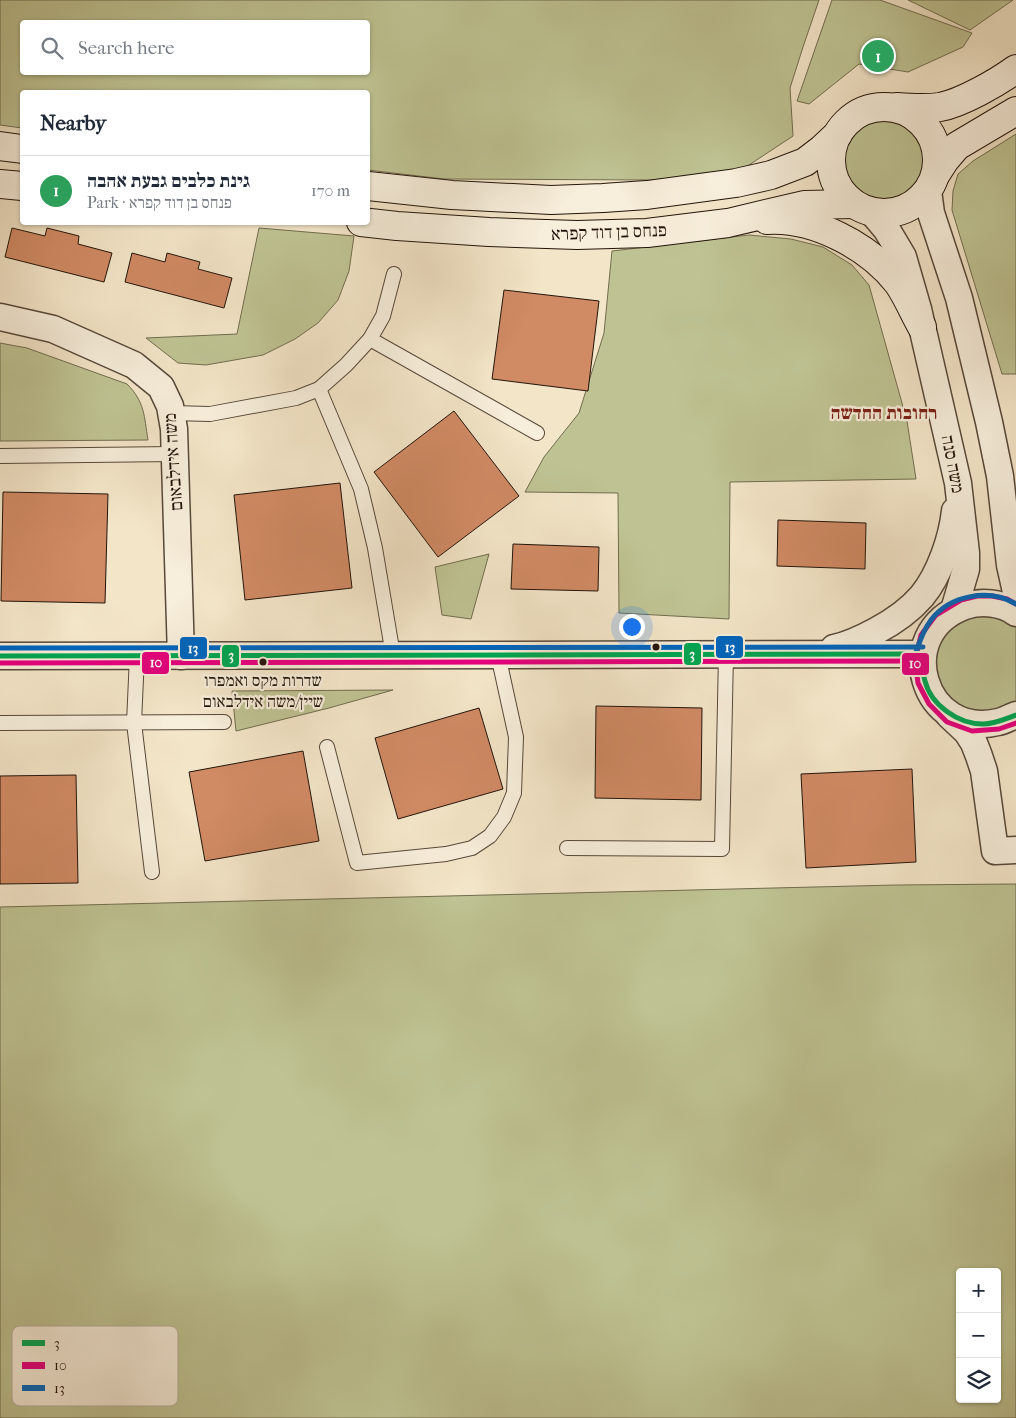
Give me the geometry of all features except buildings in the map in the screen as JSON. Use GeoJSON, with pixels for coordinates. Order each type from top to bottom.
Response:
{"type":"FeatureCollection","features":[{"type":"Feature","properties":{"kind":"main road"},"geometry":{"type":"LineString","coordinates":[[1016,69],[986,87],[962,99],[942,106],[919,108],[875,107],[860,112],[847,121],[838,134],[832,148],[831,164],[834,180],[842,193],[862,207],[887,213],[902,210],[917,202],[945,160],[957,146],[1016,110]]}},
{"type":"Feature","properties":{"kind":"main road"},"geometry":{"type":"LineString","coordinates":[[891,106],[908,112],[923,122],[934,138],[938,156],[932,182]]}},
{"type":"Feature","properties":{"kind":"main road","name":"פנחס בן דוד קפרא"},"geometry":{"type":"LineString","coordinates":[[370,186],[452,195],[551,200],[647,195],[736,183],[771,175],[805,162],[838,134]]}},
{"type":"Feature","properties":{"kind":"main road"},"geometry":{"type":"LineString","coordinates":[[0,146],[20,149]]}},
{"type":"Feature","properties":{"kind":"main road"},"geometry":{"type":"LineString","coordinates":[[0,184],[20,186]]}},
{"type":"Feature","properties":{"kind":"main road","name":"פנחס בן דוד קפרא"},"geometry":{"type":"LineString","coordinates":[[370,223],[455,230],[577,235],[647,234],[728,223],[804,205],[862,207]]}},
{"type":"Feature","properties":{"kind":"main road"},"geometry":{"type":"LineString","coordinates":[[728,223],[772,220],[796,222],[817,228],[860,247],[878,261],[898,284],[922,327]]}},
{"type":"Feature","properties":{"kind":"street"},"geometry":{"type":"LineString","coordinates":[[932,182],[931,213],[959,298],[989,422],[1000,476],[1010,565],[1016,592]]}},
{"type":"Feature","properties":{"kind":"street","name":"משה סנה"},"geometry":{"type":"LineString","coordinates":[[862,207],[888,230],[903,257],[922,327],[958,483],[966,553],[966,570],[954,610]]}},
{"type":"Feature","properties":{"kind":"street","name":"משה אידלבאום"},"geometry":{"type":"LineString","coordinates":[[0,318],[53,329],[134,365],[161,387],[170,406],[174,429],[181,656]]}},
{"type":"Feature","properties":{"kind":"street"},"geometry":{"type":"LineString","coordinates":[[794,654],[837,647],[863,638],[888,624],[922,596],[934,579],[946,551],[954,523],[958,483]]}},
{"type":"Feature","properties":{"kind":"street"},"geometry":{"type":"LineString","coordinates":[[1016,613],[1011,609],[992,603],[973,604],[954,610],[939,621],[929,636],[923,654],[923,675],[931,695],[967,732],[979,756],[984,771],[995,851],[1016,850]]}},
{"type":"Feature","properties":{"kind":"street"},"geometry":{"type":"LineString","coordinates":[[0,656],[923,654]]}},
{"type":"Feature","properties":{"kind":"street"},"geometry":{"type":"LineString","coordinates":[[945,710],[961,720],[980,724],[999,722],[1016,715]]}},
{"type":"Feature","properties":{"kind":"lane"},"geometry":{"type":"LineString","coordinates":[[171,413],[210,414],[296,398],[319,389],[346,365],[370,338],[383,316],[394,274]]}},
{"type":"Feature","properties":{"kind":"lane"},"geometry":{"type":"LineString","coordinates":[[370,338],[537,433]]}},
{"type":"Feature","properties":{"kind":"lane"},"geometry":{"type":"LineString","coordinates":[[319,389],[361,489],[376,548],[393,655]]}},
{"type":"Feature","properties":{"kind":"lane"},"geometry":{"type":"LineString","coordinates":[[0,456],[174,454]]}},
{"type":"Feature","properties":{"kind":"lane"},"geometry":{"type":"LineString","coordinates":[[568,848],[722,849],[726,654]]}},
{"type":"Feature","properties":{"kind":"lane"},"geometry":{"type":"LineString","coordinates":[[327,747],[358,862],[446,854],[472,848],[490,836],[504,817],[514,793],[516,737],[498,655]]}},
{"type":"Feature","properties":{"kind":"lane"},"geometry":{"type":"LineString","coordinates":[[137,656],[134,723],[152,872]]}},
{"type":"Feature","properties":{"kind":"lane"},"geometry":{"type":"LineString","coordinates":[[0,723],[224,722]]}},
{"type":"Feature","properties":{"kind":"green space"},"geometry":{"type":"Polygon","coordinates":[[[0,0],[819,0],[790,88],[793,136],[737,173],[650,180],[444,179],[370,170],[370,90],[20,90],[20,128],[0,125],[0,0]]]}},
{"type":"Feature","properties":{"kind":"green space"},"geometry":{"type":"Polygon","coordinates":[[[832,0],[880,0],[972,33],[963,47],[908,72],[859,64],[809,104],[797,101],[832,0]]]}},
{"type":"Feature","properties":{"kind":"green space"},"geometry":{"type":"Polygon","coordinates":[[[908,0],[1013,0],[970,30],[908,0]]]}},
{"type":"Feature","properties":{"kind":"green space"},"geometry":{"type":"Polygon","coordinates":[[[884,121],[899,124],[911,133],[920,145],[923,160],[920,175],[911,187],[899,196],[884,199],[869,196],[857,187],[848,175],[845,160],[848,145],[857,133],[869,124],[884,121]]]}},
{"type":"Feature","properties":{"kind":"green space"},"geometry":{"type":"Polygon","coordinates":[[[1016,134],[1016,374],[1002,374],[952,210],[953,191],[958,174],[973,161],[1016,134]]]}},
{"type":"Feature","properties":{"kind":"green space"},"geometry":{"type":"Polygon","coordinates":[[[259,228],[354,236],[349,271],[338,300],[318,323],[295,339],[263,355],[206,365],[178,363],[146,338],[237,334],[259,228]]]}},
{"type":"Feature","properties":{"kind":"green space"},"geometry":{"type":"Polygon","coordinates":[[[749,235],[791,239],[823,247],[852,265],[869,285],[907,421],[916,479],[730,482],[729,619],[619,613],[618,493],[525,492],[544,457],[579,413],[604,333],[612,251],[749,235]]]}},
{"type":"Feature","properties":{"kind":"green space"},"geometry":{"type":"Polygon","coordinates":[[[0,343],[27,348],[127,384],[140,403],[148,440],[0,441],[0,343]]]}},
{"type":"Feature","properties":{"kind":"green space"},"geometry":{"type":"Polygon","coordinates":[[[489,554],[471,619],[442,615],[435,567],[489,554]]]}},
{"type":"Feature","properties":{"kind":"green space"},"geometry":{"type":"Polygon","coordinates":[[[984,613],[1016,624],[1016,702],[1002,711],[985,714],[951,703],[933,673],[940,637],[951,624],[984,613]]]}},
{"type":"Feature","properties":{"kind":"green space"},"geometry":{"type":"Polygon","coordinates":[[[393,690],[329,708],[236,731],[232,691],[393,690]]]}},
{"type":"Feature","properties":{"kind":"green space"},"geometry":{"type":"Polygon","coordinates":[[[1016,884],[1016,1418],[0,1418],[0,907],[896,885],[1016,884]]]}},
{"type":"Feature","properties":{"kind":"transit line","name":"13"},"geometry":{"type":"LineString","coordinates":[[916,652],[922,635],[931,620],[939,611],[959,600],[982,595],[994,596],[1016,604]]}},
{"type":"Feature","properties":{"kind":"transit line","name":"10"},"geometry":{"type":"LineString","coordinates":[[1016,604],[1007,599],[992,596],[977,596],[961,600],[936,615],[921,635],[915,660],[918,683],[929,704],[947,722],[972,731],[999,729],[1016,723]]}},
{"type":"Feature","properties":{"kind":"transit line","name":"13"},"geometry":{"type":"LineString","coordinates":[[0,648],[923,647]]}},
{"type":"Feature","properties":{"kind":"transit line","name":"3"},"geometry":{"type":"LineString","coordinates":[[923,654],[923,674],[928,690],[947,712],[964,721],[983,724],[1016,715]]}},
{"type":"Feature","properties":{"kind":"transit line","name":"3"},"geometry":{"type":"LineString","coordinates":[[0,656],[923,654]]}},
{"type":"Feature","properties":{"kind":"transit line","name":"10"},"geometry":{"type":"LineString","coordinates":[[0,663],[923,661]]}},
{"type":"Feature","properties":{"kind":"place","name":"גינת כלבים גבעת אהבה"},"geometry":{"type":"Point","coordinates":[878,56]}},
{"type":"Feature","properties":{"kind":"place","name":"שדרות מקס ואמפרו שיין/משה אידלבאום"},"geometry":{"type":"Point","coordinates":[263,662]}},
{"type":"Feature","properties":{"kind":"district","name":"רחובות החדשה"},"geometry":{"type":"Point","coordinates":[884,412]}}]}
